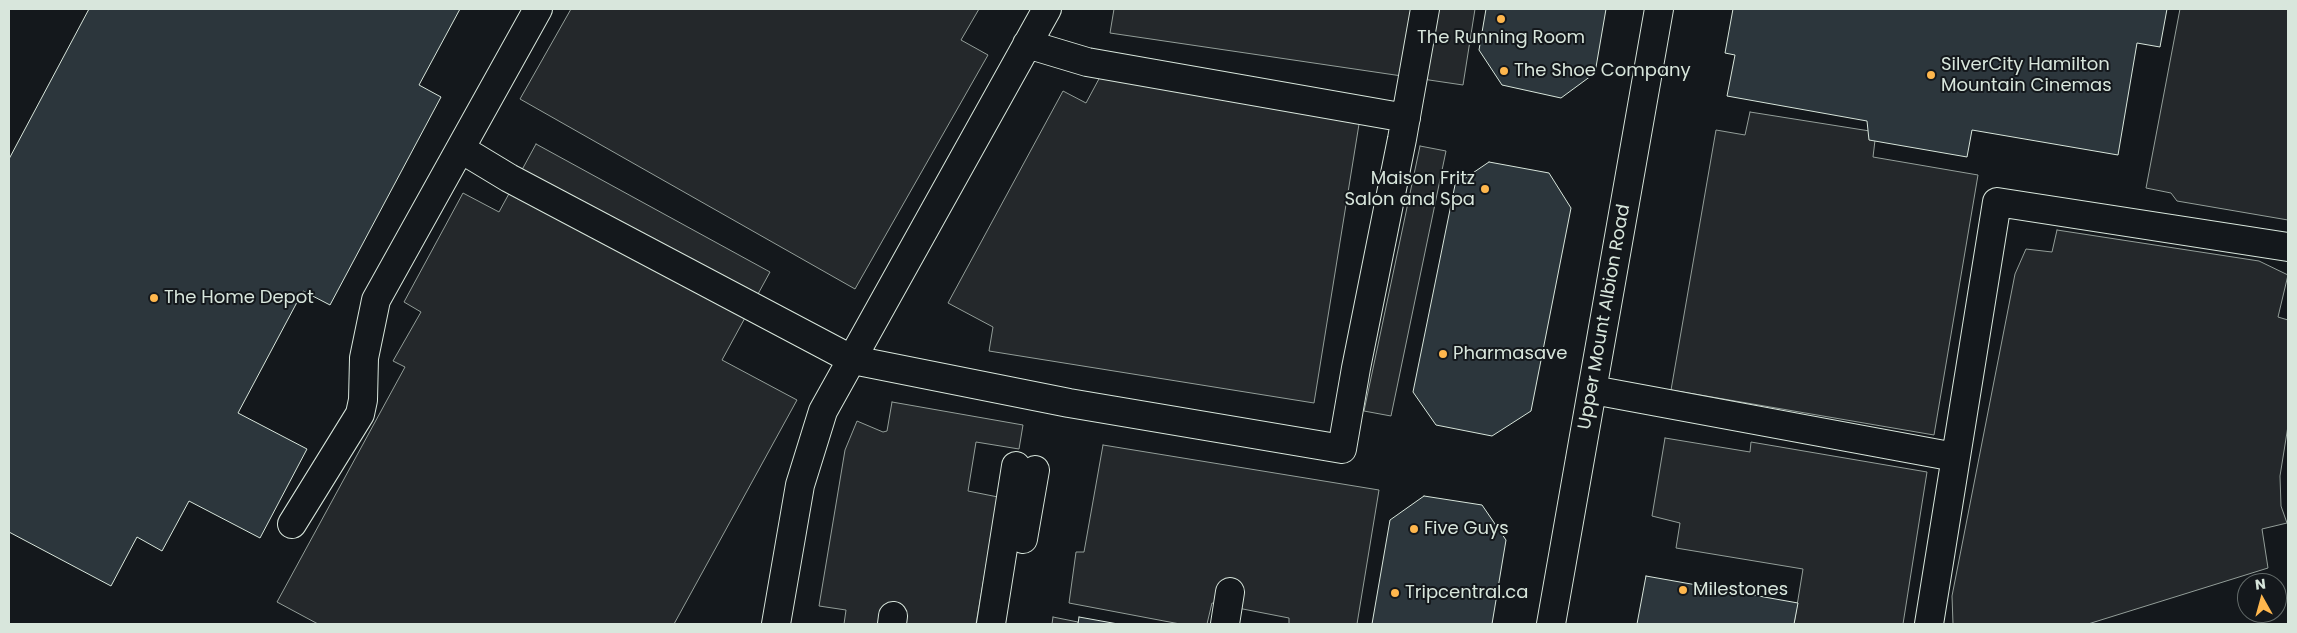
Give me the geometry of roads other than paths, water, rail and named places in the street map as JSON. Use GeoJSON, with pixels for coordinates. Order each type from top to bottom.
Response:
{"type":"FeatureCollection","features":[{"type":"Feature","properties":{"kind":"street"},"geometry":{"type":"LineString","coordinates":[[292,524],[360,414],[363,400],[364,358],[376,300],[538,9]]}},
{"type":"Feature","properties":{"kind":"street"},"geometry":{"type":"LineString","coordinates":[[776,624],[800,485],[823,411],[1047,9]]}},
{"type":"Feature","properties":{"kind":"street"},"geometry":{"type":"LineString","coordinates":[[461,149],[509,178],[853,360],[1069,403],[1342,449],[1356,368],[1406,118],[1425,9]]}},
{"type":"Feature","properties":{"kind":"street","name":"Upper Mount Albion Road"},"geometry":{"type":"LineString","coordinates":[[1551,624],[1659,9]]}},
{"type":"Feature","properties":{"kind":"street"},"geometry":{"type":"LineString","coordinates":[[1027,44],[1086,62],[1406,118]]}},
{"type":"Feature","properties":{"kind":"street"},"geometry":{"type":"LineString","coordinates":[[1929,624],[1997,202],[2288,247]]}},
{"type":"Feature","properties":{"kind":"street"},"geometry":{"type":"LineString","coordinates":[[1593,390],[1955,457]]}},
{"type":"Feature","properties":{"kind":"street"},"geometry":{"type":"LineString","coordinates":[[990,624],[1026,468],[1008,624]]}},
{"type":"Feature","properties":{"kind":"street"},"geometry":{"type":"LineString","coordinates":[[1225,624],[1230,592]]}},
{"type":"Feature","properties":{"kind":"place","name":"The Running Room"},"geometry":{"type":"Point","coordinates":[1501,19]}},
{"type":"Feature","properties":{"kind":"place","name":"The Shoe Company"},"geometry":{"type":"Point","coordinates":[1504,71]}},
{"type":"Feature","properties":{"kind":"place","name":"SilverCity Hamilton Mountain Cinemas"},"geometry":{"type":"Point","coordinates":[1931,75]}},
{"type":"Feature","properties":{"kind":"place","name":"Maison Fritz Salon and Spa"},"geometry":{"type":"Point","coordinates":[1485,189]}},
{"type":"Feature","properties":{"kind":"place","name":"The Home Depot"},"geometry":{"type":"Point","coordinates":[154,298]}},
{"type":"Feature","properties":{"kind":"place","name":"Pharmasave"},"geometry":{"type":"Point","coordinates":[1443,354]}},
{"type":"Feature","properties":{"kind":"place","name":"Five Guys"},"geometry":{"type":"Point","coordinates":[1414,529]}},
{"type":"Feature","properties":{"kind":"place","name":"Milestones"},"geometry":{"type":"Point","coordinates":[1683,590]}},
{"type":"Feature","properties":{"kind":"place","name":"Tripcentral.ca"},"geometry":{"type":"Point","coordinates":[1395,593]}}]}
